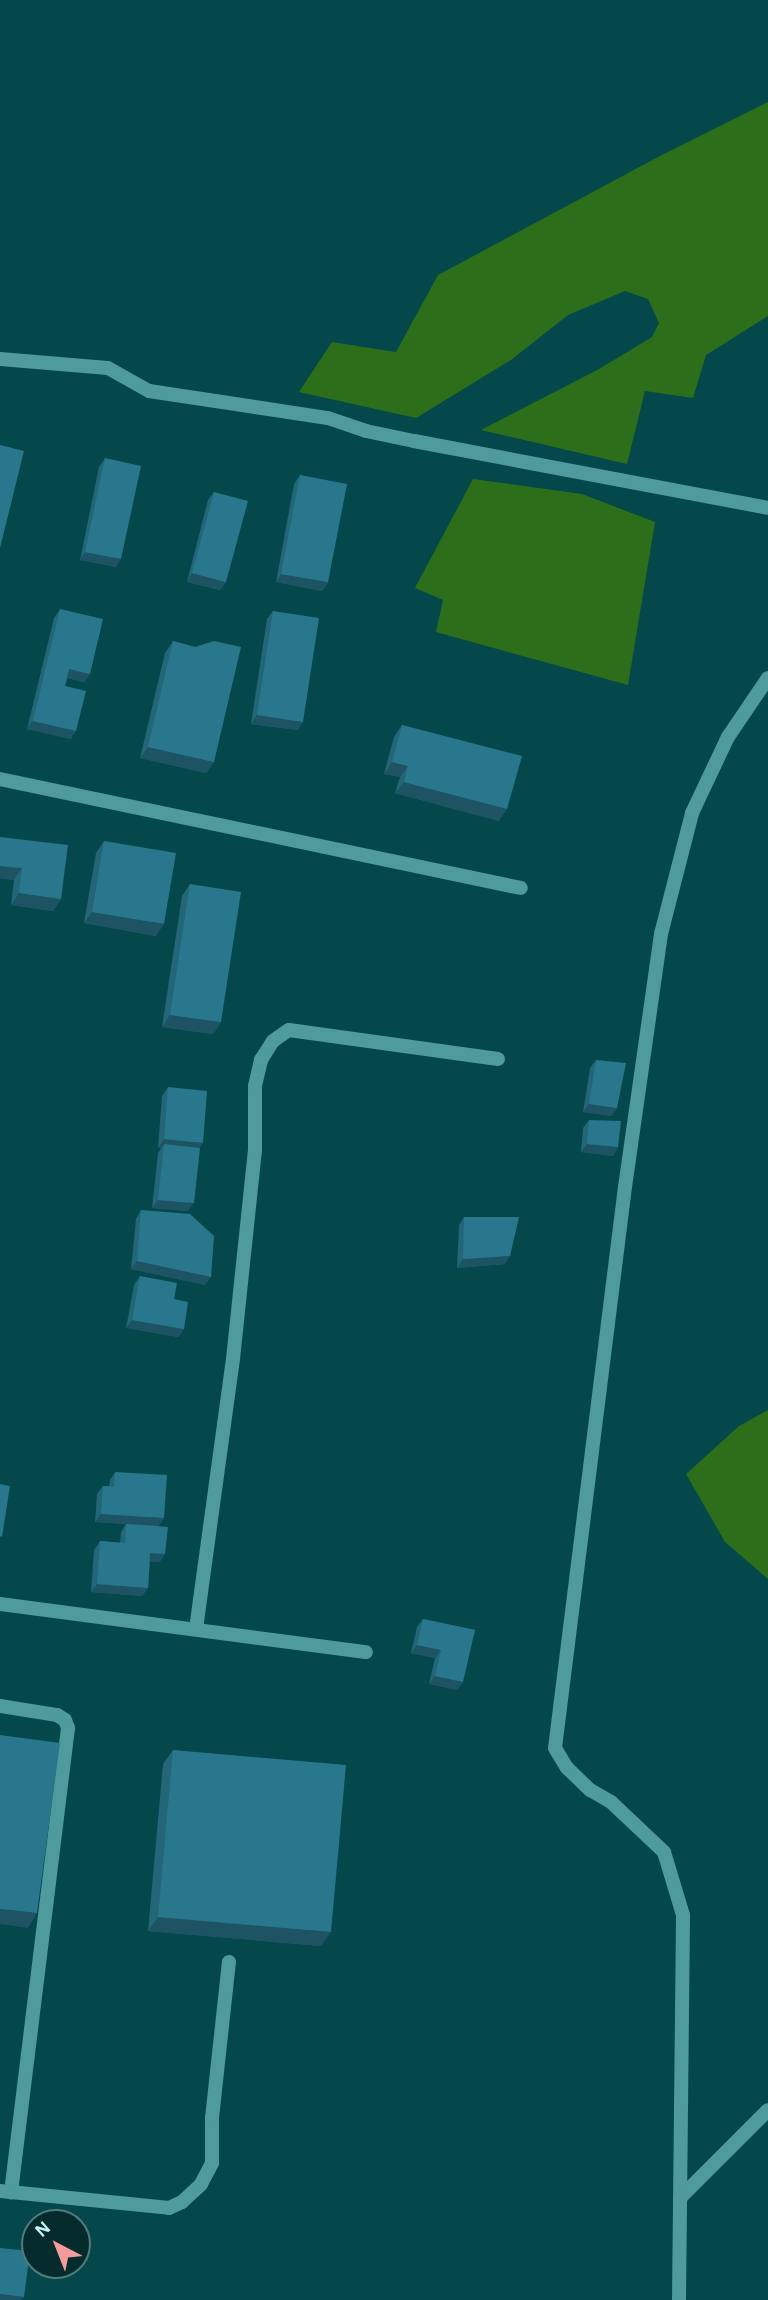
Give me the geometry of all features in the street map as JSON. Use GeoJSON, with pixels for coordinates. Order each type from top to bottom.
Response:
{"type":"FeatureCollection","features":[{"type":"Feature","properties":{"kind":"street"},"geometry":{"type":"LineString","coordinates":[[0,359],[108,368],[149,391],[328,418],[366,431],[414,441],[768,508]]}},
{"type":"Feature","properties":{"kind":"street"},"geometry":{"type":"LineString","coordinates":[[678,2300],[683,1915],[664,1852],[611,1802],[590,1790],[566,1768],[555,1748],[625,1187],[661,934],[692,813],[728,737],[768,678]]}},
{"type":"Feature","properties":{"kind":"street"},"geometry":{"type":"LineString","coordinates":[[0,779],[521,888]]}},
{"type":"Feature","properties":{"kind":"street"},"geometry":{"type":"LineString","coordinates":[[196,1629],[233,1359],[255,1150],[256,1086],[261,1060],[273,1041],[289,1030],[381,1040],[498,1059]]}},
{"type":"Feature","properties":{"kind":"street"},"geometry":{"type":"LineString","coordinates":[[0,1604],[366,1652]]}},
{"type":"Feature","properties":{"kind":"street"},"geometry":{"type":"LineString","coordinates":[[0,1706],[57,1715],[65,1720],[68,1728],[5,2192],[169,2208],[183,2202],[201,2184],[212,2164],[212,2118],[229,1962]]}},
{"type":"Feature","properties":{"kind":"street"},"geometry":{"type":"LineString","coordinates":[[680,2198],[768,2110]]}},
{"type":"Feature","properties":{"kind":"shaded area"},"geometry":{"type":"Polygon","coordinates":[[[768,102],[768,316],[706,355],[693,398],[645,391],[627,464],[481,430],[599,369],[652,337],[659,323],[648,299],[625,291],[568,315],[511,360],[416,418],[299,392],[332,342],[396,352],[438,275],[658,157],[768,102]]]}},
{"type":"Feature","properties":{"kind":"shaded area"},"geometry":{"type":"Polygon","coordinates":[[[473,479],[582,494],[655,522],[628,685],[436,632],[443,600],[415,588],[473,479]]]}},
{"type":"Feature","properties":{"kind":"shaded area"},"geometry":{"type":"Polygon","coordinates":[[[768,1410],[768,1579],[725,1542],[686,1474],[739,1426],[768,1410]]]}},
{"type":"Feature","properties":{"kind":"building"},"geometry":{"type":"Polygon","coordinates":[[[0,445],[24,451],[0,548],[0,445]]]}},
{"type":"Feature","properties":{"kind":"building"},"geometry":{"type":"Polygon","coordinates":[[[105,458],[141,466],[121,559],[85,552],[105,458]]]}},
{"type":"Feature","properties":{"kind":"building"},"geometry":{"type":"Polygon","coordinates":[[[300,475],[347,484],[328,582],[281,574],[300,475]]]}},
{"type":"Feature","properties":{"kind":"building"},"geometry":{"type":"Polygon","coordinates":[[[214,492],[248,501],[226,582],[192,573],[214,492]]]}},
{"type":"Feature","properties":{"kind":"building"},"geometry":{"type":"Polygon","coordinates":[[[60,609],[103,619],[90,674],[69,669],[65,686],[86,691],[76,731],[33,721],[60,609]]]}},
{"type":"Feature","properties":{"kind":"building"},"geometry":{"type":"Polygon","coordinates":[[[273,611],[319,618],[303,722],[257,715],[273,611]]]}},
{"type":"Feature","properties":{"kind":"building"},"geometry":{"type":"Polygon","coordinates":[[[173,641],[195,647],[214,641],[241,647],[214,762],[148,747],[173,641]]]}},
{"type":"Feature","properties":{"kind":"building"},"geometry":{"type":"Polygon","coordinates":[[[402,725],[522,756],[507,809],[404,782],[408,766],[392,762],[402,725]]]}},
{"type":"Feature","properties":{"kind":"building"},"geometry":{"type":"Polygon","coordinates":[[[0,837],[68,845],[61,899],[19,893],[22,868],[0,866],[0,837]]]}},
{"type":"Feature","properties":{"kind":"building"},"geometry":{"type":"Polygon","coordinates":[[[104,841],[176,853],[164,924],[92,912],[104,841]]]}},
{"type":"Feature","properties":{"kind":"building"},"geometry":{"type":"Polygon","coordinates":[[[190,884],[241,892],[221,1022],[170,1015],[190,884]]]}},
{"type":"Feature","properties":{"kind":"building"},"geometry":{"type":"Polygon","coordinates":[[[596,1060],[626,1063],[617,1108],[589,1104],[596,1060]]]}},
{"type":"Feature","properties":{"kind":"building"},"geometry":{"type":"Polygon","coordinates":[[[168,1087],[207,1091],[203,1143],[164,1139],[168,1087]]]}},
{"type":"Feature","properties":{"kind":"building"},"geometry":{"type":"Polygon","coordinates":[[[589,1120],[621,1121],[618,1147],[587,1144],[589,1120]]]}},
{"type":"Feature","properties":{"kind":"building"},"geometry":{"type":"Polygon","coordinates":[[[164,1144],[200,1148],[194,1203],[158,1200],[164,1144]]]}},
{"type":"Feature","properties":{"kind":"building"},"geometry":{"type":"Polygon","coordinates":[[[141,1210],[190,1214],[214,1236],[211,1277],[137,1261],[141,1210]]]}},
{"type":"Feature","properties":{"kind":"building"},"geometry":{"type":"Polygon","coordinates":[[[464,1217],[519,1217],[510,1256],[463,1259],[464,1217]]]}},
{"type":"Feature","properties":{"kind":"building"},"geometry":{"type":"Polygon","coordinates":[[[140,1276],[177,1283],[174,1299],[188,1302],[184,1329],[132,1320],[140,1276]]]}},
{"type":"Feature","properties":{"kind":"building"},"geometry":{"type":"Polygon","coordinates":[[[115,1472],[167,1475],[164,1518],[101,1514],[103,1486],[114,1487],[115,1472]]]}},
{"type":"Feature","properties":{"kind":"building"},"geometry":{"type":"Polygon","coordinates":[[[0,1484],[10,1486],[2,1537],[0,1536],[0,1484]]]}},
{"type":"Feature","properties":{"kind":"building"},"geometry":{"type":"Polygon","coordinates":[[[126,1524],[168,1527],[165,1554],[150,1553],[148,1588],[97,1584],[100,1541],[125,1543],[126,1524]]]}},
{"type":"Feature","properties":{"kind":"building"},"geometry":{"type":"Polygon","coordinates":[[[423,1619],[475,1630],[463,1682],[435,1676],[441,1650],[417,1645],[423,1619]]]}},
{"type":"Feature","properties":{"kind":"building"},"geometry":{"type":"Polygon","coordinates":[[[0,1735],[60,1743],[37,1913],[0,1909],[0,1735]]]}},
{"type":"Feature","properties":{"kind":"building"},"geometry":{"type":"Polygon","coordinates":[[[173,1750],[346,1765],[331,1932],[158,1917],[173,1750]]]}},
{"type":"Feature","properties":{"kind":"building"},"geometry":{"type":"Polygon","coordinates":[[[0,2248],[21,2250],[21,2279],[26,2279],[24,2297],[0,2294],[0,2248]]]}}]}
